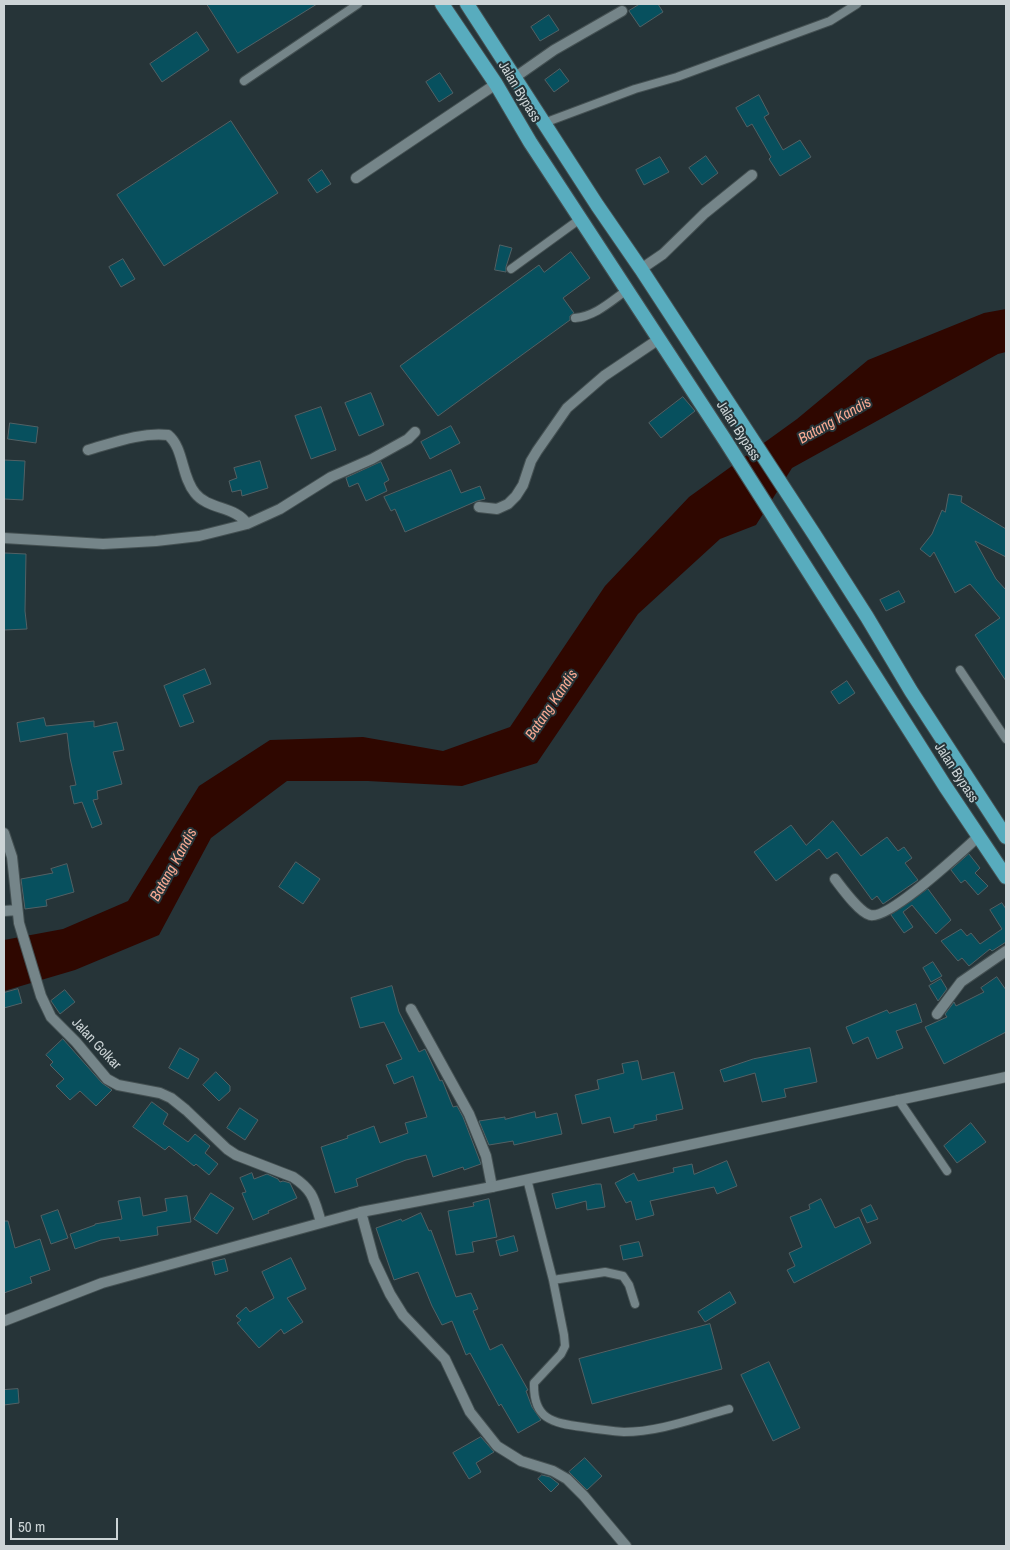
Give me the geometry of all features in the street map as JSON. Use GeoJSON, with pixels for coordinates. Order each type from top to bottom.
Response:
{"type":"FeatureCollection","features":[{"type":"Feature","properties":{"kind":"highway","name":"Jalan Bypass"},"geometry":{"type":"LineString","coordinates":[[442,4],[496,84],[530,142],[725,440],[978,837],[1006,877]]}},
{"type":"Feature","properties":{"kind":"highway","name":"Jalan Bypass"},"geometry":{"type":"LineString","coordinates":[[467,4],[596,205],[641,269],[747,430],[964,774],[1004,829]]}},
{"type":"Feature","properties":{"kind":"highway"},"geometry":{"type":"LineString","coordinates":[[945,786],[964,774]]}},
{"type":"Feature","properties":{"kind":"street"},"geometry":{"type":"LineString","coordinates":[[514,78],[554,50],[622,11]]}},
{"type":"Feature","properties":{"kind":"street"},"geometry":{"type":"LineString","coordinates":[[356,178],[496,84]]}},
{"type":"Feature","properties":{"kind":"street"},"geometry":{"type":"LineString","coordinates":[[641,269],[663,254],[705,213],[752,175]]}},
{"type":"Feature","properties":{"kind":"street"},"geometry":{"type":"LineString","coordinates":[[479,507],[497,509],[508,504],[523,485],[531,461],[537,451],[567,408],[604,376],[659,339]]}},
{"type":"Feature","properties":{"kind":"street"},"geometry":{"type":"LineString","coordinates":[[4,538],[102,544],[156,541],[199,536],[247,524],[280,508],[331,477],[372,459],[408,439],[414,432]]}},
{"type":"Feature","properties":{"kind":"street"},"geometry":{"type":"LineString","coordinates":[[88,450],[138,437],[157,434],[168,435],[177,445],[184,475],[196,495],[204,502],[242,517],[247,524]]}},
{"type":"Feature","properties":{"kind":"street","name":"Jalan Golkar"},"geometry":{"type":"LineString","coordinates":[[4,833],[12,857],[19,923],[41,996],[51,1016],[107,1078],[118,1085],[160,1093],[171,1098],[236,1155],[293,1177],[307,1187],[312,1194],[321,1222]]}},
{"type":"Feature","properties":{"kind":"street"},"geometry":{"type":"LineString","coordinates":[[835,879],[863,912],[870,915],[879,915],[903,901],[978,837]]}},
{"type":"Feature","properties":{"kind":"street"},"geometry":{"type":"LineString","coordinates":[[4,911],[17,910]]}},
{"type":"Feature","properties":{"kind":"street"},"geometry":{"type":"LineString","coordinates":[[937,1014],[961,982],[1006,951]]}},
{"type":"Feature","properties":{"kind":"street"},"geometry":{"type":"LineString","coordinates":[[412,1009],[469,1114],[486,1156],[492,1187]]}},
{"type":"Feature","properties":{"kind":"street"},"geometry":{"type":"LineString","coordinates":[[4,1321],[102,1283],[361,1212],[492,1187],[1006,1077]]}},
{"type":"Feature","properties":{"kind":"street"},"geometry":{"type":"LineString","coordinates":[[361,1212],[374,1260],[390,1294],[403,1315],[445,1359],[470,1412],[498,1446],[521,1461],[553,1471],[568,1479],[626,1546]]}},
{"type":"Feature","properties":{"kind":"lane"},"geometry":{"type":"LineString","coordinates":[[244,81],[358,4]]}},
{"type":"Feature","properties":{"kind":"lane"},"geometry":{"type":"LineString","coordinates":[[544,123],[830,21],[857,4]]}},
{"type":"Feature","properties":{"kind":"lane"},"geometry":{"type":"LineString","coordinates":[[511,269],[580,219]]}},
{"type":"Feature","properties":{"kind":"lane"},"geometry":{"type":"LineString","coordinates":[[575,318],[586,317],[594,313],[627,290]]}},
{"type":"Feature","properties":{"kind":"lane"},"geometry":{"type":"LineString","coordinates":[[960,670],[1006,738]]}},
{"type":"Feature","properties":{"kind":"lane"},"geometry":{"type":"LineString","coordinates":[[898,1099],[947,1171]]}},
{"type":"Feature","properties":{"kind":"lane"},"geometry":{"type":"LineString","coordinates":[[528,1179],[553,1280],[565,1346],[561,1354],[534,1383],[534,1396],[538,1408],[546,1417],[556,1423],[625,1432],[656,1428],[729,1409]]}},
{"type":"Feature","properties":{"kind":"lane"},"geometry":{"type":"LineString","coordinates":[[553,1280],[605,1272],[623,1276],[629,1285],[635,1304]]}},
{"type":"Feature","properties":{"kind":"water","name":"Batang Kandis"},"geometry":{"type":"Polygon","coordinates":[[[1006,309],[1006,352],[998,354],[792,468],[756,525],[720,539],[638,614],[537,763],[462,786],[368,781],[287,781],[211,838],[159,935],[75,970],[4,991],[4,940],[63,929],[128,901],[199,786],[270,740],[363,737],[443,751],[510,727],[605,586],[689,497],[797,419],[868,360],[984,313],[1006,309]]]}},
{"type":"Feature","properties":{"kind":"building"},"geometry":{"type":"Polygon","coordinates":[[[207,4],[317,4],[238,53],[207,4]]]}},
{"type":"Feature","properties":{"kind":"building"},"geometry":{"type":"Polygon","coordinates":[[[640,4],[658,4],[663,12],[640,27],[629,11],[640,4]]]}},
{"type":"Feature","properties":{"kind":"building"},"geometry":{"type":"Polygon","coordinates":[[[549,15],[559,30],[540,41],[531,27],[549,15]]]}},
{"type":"Feature","properties":{"kind":"building"},"geometry":{"type":"Polygon","coordinates":[[[197,32],[209,50],[162,82],[150,64],[197,32]]]}},
{"type":"Feature","properties":{"kind":"building"},"geometry":{"type":"Polygon","coordinates":[[[560,69],[569,81],[554,92],[545,80],[560,69]]]}},
{"type":"Feature","properties":{"kind":"building"},"geometry":{"type":"Polygon","coordinates":[[[440,73],[453,93],[439,102],[426,82],[440,73]]]}},
{"type":"Feature","properties":{"kind":"building"},"geometry":{"type":"Polygon","coordinates":[[[759,95],[769,114],[764,117],[783,150],[800,140],[811,157],[780,176],[769,159],[771,157],[752,124],[747,127],[736,108],[759,95]]]}},
{"type":"Feature","properties":{"kind":"building"},"geometry":{"type":"Polygon","coordinates":[[[231,121],[278,193],[164,266],[117,195],[231,121]]]}},
{"type":"Feature","properties":{"kind":"building"},"geometry":{"type":"Polygon","coordinates":[[[706,156],[718,173],[702,185],[689,168],[706,156]]]}},
{"type":"Feature","properties":{"kind":"building"},"geometry":{"type":"Polygon","coordinates":[[[660,157],[669,172],[644,185],[636,170],[660,157]]]}},
{"type":"Feature","properties":{"kind":"building"},"geometry":{"type":"Polygon","coordinates":[[[322,170],[331,184],[317,193],[308,180],[322,170]]]}},
{"type":"Feature","properties":{"kind":"building"},"geometry":{"type":"Polygon","coordinates":[[[500,245],[512,248],[506,272],[495,270],[500,245]]]}},
{"type":"Feature","properties":{"kind":"building"},"geometry":{"type":"Polygon","coordinates":[[[571,252],[590,278],[563,298],[574,313],[570,316],[570,320],[438,416],[400,366],[539,265],[544,272],[571,252]]]}},
{"type":"Feature","properties":{"kind":"building"},"geometry":{"type":"Polygon","coordinates":[[[123,259],[135,279],[121,287],[109,267],[123,259]]]}},
{"type":"Feature","properties":{"kind":"building"},"geometry":{"type":"Polygon","coordinates":[[[371,393],[384,425],[359,436],[345,403],[371,393]]]}},
{"type":"Feature","properties":{"kind":"building"},"geometry":{"type":"Polygon","coordinates":[[[683,397],[695,411],[661,438],[649,423],[683,397]]]}},
{"type":"Feature","properties":{"kind":"building"},"geometry":{"type":"Polygon","coordinates":[[[321,407],[336,450],[311,459],[295,416],[321,407]]]}},
{"type":"Feature","properties":{"kind":"building"},"geometry":{"type":"Polygon","coordinates":[[[10,423],[38,427],[36,443],[8,439],[10,423]]]}},
{"type":"Feature","properties":{"kind":"building"},"geometry":{"type":"Polygon","coordinates":[[[451,426],[460,443],[430,459],[421,442],[451,426]]]}},
{"type":"Feature","properties":{"kind":"building"},"geometry":{"type":"Polygon","coordinates":[[[4,460],[25,461],[23,500],[4,499],[4,460]]]}},
{"type":"Feature","properties":{"kind":"building"},"geometry":{"type":"Polygon","coordinates":[[[260,461],[268,488],[242,496],[241,490],[232,492],[229,481],[237,478],[234,468],[260,461]]]}},
{"type":"Feature","properties":{"kind":"building"},"geometry":{"type":"Polygon","coordinates":[[[381,462],[389,480],[384,483],[387,491],[366,501],[358,483],[349,487],[346,478],[381,462]]]}},
{"type":"Feature","properties":{"kind":"building"},"geometry":{"type":"Polygon","coordinates":[[[451,470],[461,493],[480,486],[485,499],[405,532],[395,509],[391,511],[384,497],[451,470]]]}},
{"type":"Feature","properties":{"kind":"building"},"geometry":{"type":"Polygon","coordinates":[[[949,494],[962,496],[961,502],[1006,529],[1006,557],[975,541],[996,579],[1006,590],[1006,681],[975,635],[1000,618],[970,584],[955,593],[934,552],[930,557],[920,549],[932,534],[942,510],[945,512],[949,494]]]}},
{"type":"Feature","properties":{"kind":"building"},"geometry":{"type":"Polygon","coordinates":[[[5,553],[26,554],[25,611],[27,629],[4,630],[5,553]]]}},
{"type":"Feature","properties":{"kind":"building"},"geometry":{"type":"Polygon","coordinates":[[[899,591],[905,602],[886,611],[880,600],[899,591]]]}},
{"type":"Feature","properties":{"kind":"building"},"geometry":{"type":"Polygon","coordinates":[[[205,669],[211,684],[183,695],[194,722],[180,727],[164,686],[205,669]]]}},
{"type":"Feature","properties":{"kind":"building"},"geometry":{"type":"Polygon","coordinates":[[[847,681],[855,693],[839,704],[831,692],[847,681]]]}},
{"type":"Feature","properties":{"kind":"building"},"geometry":{"type":"Polygon","coordinates":[[[44,718],[46,726],[94,721],[94,727],[117,722],[124,750],[113,752],[122,784],[97,791],[98,799],[93,800],[102,824],[92,828],[82,802],[74,804],[70,786],[76,785],[67,733],[20,742],[17,723],[44,718]]]}},
{"type":"Feature","properties":{"kind":"building"},"geometry":{"type":"Polygon","coordinates":[[[833,821],[861,856],[887,837],[898,851],[904,847],[912,858],[905,863],[918,880],[883,904],[877,896],[872,900],[837,852],[827,859],[819,849],[776,881],[754,852],[791,825],[806,845],[833,821]]]}},
{"type":"Feature","properties":{"kind":"building"},"geometry":{"type":"Polygon","coordinates":[[[969,854],[980,868],[975,873],[988,886],[978,895],[965,880],[961,883],[951,870],[969,854]]]}},
{"type":"Feature","properties":{"kind":"building"},"geometry":{"type":"Polygon","coordinates":[[[296,862],[320,879],[303,904],[279,887],[296,862]]]}},
{"type":"Feature","properties":{"kind":"building"},"geometry":{"type":"Polygon","coordinates":[[[67,864],[74,892],[46,900],[47,906],[25,909],[21,879],[53,873],[51,869],[67,864]]]}},
{"type":"Feature","properties":{"kind":"building"},"geometry":{"type":"Polygon","coordinates":[[[928,889],[951,920],[936,934],[912,905],[903,912],[913,927],[904,933],[891,915],[928,889]]]}},
{"type":"Feature","properties":{"kind":"building"},"geometry":{"type":"Polygon","coordinates":[[[1002,903],[1006,909],[1006,942],[992,951],[990,949],[969,966],[962,958],[958,961],[941,941],[961,929],[967,936],[971,933],[980,944],[1002,929],[990,910],[1002,903]]]}},
{"type":"Feature","properties":{"kind":"building"},"geometry":{"type":"Polygon","coordinates":[[[933,962],[942,976],[931,982],[923,968],[933,962]]]}},
{"type":"Feature","properties":{"kind":"building"},"geometry":{"type":"Polygon","coordinates":[[[997,977],[1006,990],[1006,1032],[944,1064],[925,1027],[947,1017],[945,1014],[954,1002],[956,1006],[984,992],[981,988],[997,977]]]}},
{"type":"Feature","properties":{"kind":"building"},"geometry":{"type":"Polygon","coordinates":[[[941,979],[947,989],[938,1001],[929,986],[941,979]]]}},
{"type":"Feature","properties":{"kind":"building"},"geometry":{"type":"Polygon","coordinates":[[[392,986],[399,1012],[419,1052],[425,1049],[440,1081],[442,1080],[443,1082],[453,1107],[457,1106],[481,1164],[464,1170],[463,1167],[433,1177],[426,1155],[406,1160],[356,1179],[358,1186],[335,1193],[321,1147],[348,1138],[347,1136],[374,1126],[380,1143],[408,1133],[405,1123],[427,1117],[413,1076],[394,1084],[386,1065],[402,1059],[384,1022],[360,1028],[351,998],[392,986]]]}},
{"type":"Feature","properties":{"kind":"building"},"geometry":{"type":"Polygon","coordinates":[[[18,989],[22,1003],[4,1008],[4,993],[18,989]]]}},
{"type":"Feature","properties":{"kind":"building"},"geometry":{"type":"Polygon","coordinates":[[[65,990],[75,1002],[60,1014],[51,1001],[65,990]]]}},
{"type":"Feature","properties":{"kind":"building"},"geometry":{"type":"Polygon","coordinates":[[[916,1004],[922,1022],[896,1031],[903,1048],[877,1059],[868,1037],[853,1044],[846,1027],[887,1010],[889,1013],[916,1004]]]}},
{"type":"Feature","properties":{"kind":"building"},"geometry":{"type":"Polygon","coordinates":[[[63,1039],[102,1083],[112,1090],[96,1106],[80,1091],[70,1100],[56,1086],[64,1079],[50,1065],[53,1062],[46,1055],[63,1039]]]}},
{"type":"Feature","properties":{"kind":"building"},"geometry":{"type":"Polygon","coordinates":[[[180,1048],[199,1059],[188,1079],[169,1068],[180,1048]]]}},
{"type":"Feature","properties":{"kind":"building"},"geometry":{"type":"Polygon","coordinates":[[[810,1048],[817,1082],[784,1089],[786,1097],[762,1102],[755,1073],[724,1082],[720,1070],[753,1059],[810,1048]]]}},
{"type":"Feature","properties":{"kind":"building"},"geometry":{"type":"Polygon","coordinates":[[[638,1061],[642,1080],[674,1072],[683,1109],[656,1115],[657,1120],[634,1125],[634,1128],[614,1133],[610,1117],[582,1124],[575,1095],[599,1089],[597,1080],[624,1073],[622,1064],[638,1061]]]}},
{"type":"Feature","properties":{"kind":"building"},"geometry":{"type":"Polygon","coordinates":[[[216,1072],[230,1086],[230,1091],[219,1101],[203,1085],[216,1072]]]}},
{"type":"Feature","properties":{"kind":"building"},"geometry":{"type":"Polygon","coordinates":[[[152,1102],[168,1114],[163,1124],[188,1142],[195,1134],[210,1146],[205,1153],[218,1164],[209,1175],[196,1164],[194,1166],[169,1146],[165,1150],[133,1127],[152,1102]]]}},
{"type":"Feature","properties":{"kind":"building"},"geometry":{"type":"Polygon","coordinates":[[[240,1108],[258,1120],[245,1140],[227,1128],[240,1108]]]}},
{"type":"Feature","properties":{"kind":"building"},"geometry":{"type":"Polygon","coordinates":[[[535,1112],[536,1118],[557,1113],[562,1134],[514,1145],[513,1141],[489,1145],[479,1121],[505,1117],[505,1119],[535,1112]]]}},
{"type":"Feature","properties":{"kind":"building"},"geometry":{"type":"Polygon","coordinates":[[[971,1123],[986,1142],[957,1163],[944,1146],[971,1123]]]}},
{"type":"Feature","properties":{"kind":"building"},"geometry":{"type":"Polygon","coordinates":[[[727,1161],[737,1186],[717,1194],[714,1187],[650,1201],[654,1215],[636,1220],[631,1201],[626,1203],[615,1183],[634,1173],[638,1181],[674,1172],[673,1168],[692,1164],[694,1174],[727,1161]]]}},
{"type":"Feature","properties":{"kind":"building"},"geometry":{"type":"Polygon","coordinates":[[[252,1173],[254,1179],[267,1174],[278,1179],[280,1182],[290,1183],[297,1198],[253,1220],[242,1193],[246,1192],[240,1178],[252,1173]]]}},
{"type":"Feature","properties":{"kind":"building"},"geometry":{"type":"Polygon","coordinates":[[[601,1184],[605,1207],[587,1210],[586,1201],[556,1209],[552,1194],[601,1184]]]}},
{"type":"Feature","properties":{"kind":"building"},"geometry":{"type":"Polygon","coordinates":[[[211,1193],[234,1208],[217,1234],[194,1219],[211,1193]]]}},
{"type":"Feature","properties":{"kind":"building"},"geometry":{"type":"Polygon","coordinates":[[[187,1196],[191,1222],[157,1227],[158,1235],[120,1241],[119,1237],[101,1240],[75,1249],[70,1234],[95,1224],[122,1219],[118,1201],[140,1197],[143,1216],[167,1211],[165,1199],[187,1196]]]}},
{"type":"Feature","properties":{"kind":"building"},"geometry":{"type":"Polygon","coordinates":[[[489,1199],[497,1237],[472,1242],[474,1252],[456,1255],[448,1211],[474,1206],[473,1203],[489,1199]]]}},
{"type":"Feature","properties":{"kind":"building"},"geometry":{"type":"Polygon","coordinates":[[[821,1199],[835,1228],[859,1217],[871,1243],[794,1283],[787,1270],[795,1266],[789,1253],[802,1247],[790,1217],[810,1209],[809,1205],[821,1199]]]}},
{"type":"Feature","properties":{"kind":"building"},"geometry":{"type":"Polygon","coordinates":[[[871,1205],[878,1219],[867,1223],[861,1210],[871,1205]]]}},
{"type":"Feature","properties":{"kind":"building"},"geometry":{"type":"Polygon","coordinates":[[[58,1210],[68,1238],[51,1244],[41,1216],[58,1210]]]}},
{"type":"Feature","properties":{"kind":"building"},"geometry":{"type":"Polygon","coordinates":[[[421,1213],[429,1231],[431,1230],[456,1297],[471,1293],[478,1309],[473,1311],[490,1350],[502,1344],[528,1390],[526,1391],[532,1407],[541,1420],[518,1433],[501,1404],[499,1406],[470,1353],[466,1355],[452,1321],[442,1325],[418,1272],[394,1280],[376,1228],[401,1219],[402,1221],[421,1213]]]}},
{"type":"Feature","properties":{"kind":"building"},"geometry":{"type":"Polygon","coordinates":[[[4,1221],[8,1221],[15,1248],[40,1239],[50,1270],[30,1277],[32,1283],[4,1293],[4,1221]]]}},
{"type":"Feature","properties":{"kind":"building"},"geometry":{"type":"Polygon","coordinates":[[[514,1236],[518,1251],[500,1256],[496,1241],[514,1236]]]}},
{"type":"Feature","properties":{"kind":"building"},"geometry":{"type":"Polygon","coordinates":[[[639,1242],[643,1256],[623,1260],[620,1246],[639,1242]]]}},
{"type":"Feature","properties":{"kind":"building"},"geometry":{"type":"Polygon","coordinates":[[[291,1258],[306,1289],[287,1298],[303,1322],[284,1334],[281,1329],[259,1348],[237,1323],[241,1320],[236,1316],[246,1307],[250,1312],[274,1298],[262,1272],[291,1258]]]}},
{"type":"Feature","properties":{"kind":"building"},"geometry":{"type":"Polygon","coordinates":[[[225,1259],[228,1271],[215,1275],[212,1262],[225,1259]]]}},
{"type":"Feature","properties":{"kind":"building"},"geometry":{"type":"Polygon","coordinates":[[[730,1292],[736,1303],[705,1322],[698,1312],[730,1292]]]}},
{"type":"Feature","properties":{"kind":"building"},"geometry":{"type":"Polygon","coordinates":[[[710,1324],[722,1369],[592,1404],[579,1359],[710,1324]]]}},
{"type":"Feature","properties":{"kind":"building"},"geometry":{"type":"Polygon","coordinates":[[[769,1362],[800,1428],[773,1441],[741,1375],[769,1362]]]}},
{"type":"Feature","properties":{"kind":"building"},"geometry":{"type":"Polygon","coordinates":[[[18,1389],[19,1403],[4,1405],[4,1390],[18,1389]]]}},
{"type":"Feature","properties":{"kind":"building"},"geometry":{"type":"Polygon","coordinates":[[[481,1437],[494,1452],[476,1463],[481,1472],[469,1479],[453,1453],[481,1437]]]}},
{"type":"Feature","properties":{"kind":"building"},"geometry":{"type":"Polygon","coordinates":[[[585,1458],[602,1476],[587,1490],[569,1472],[585,1458]]]}},
{"type":"Feature","properties":{"kind":"building"},"geometry":{"type":"Polygon","coordinates":[[[542,1475],[550,1477],[559,1484],[551,1492],[538,1479],[542,1475]]]}}]}
